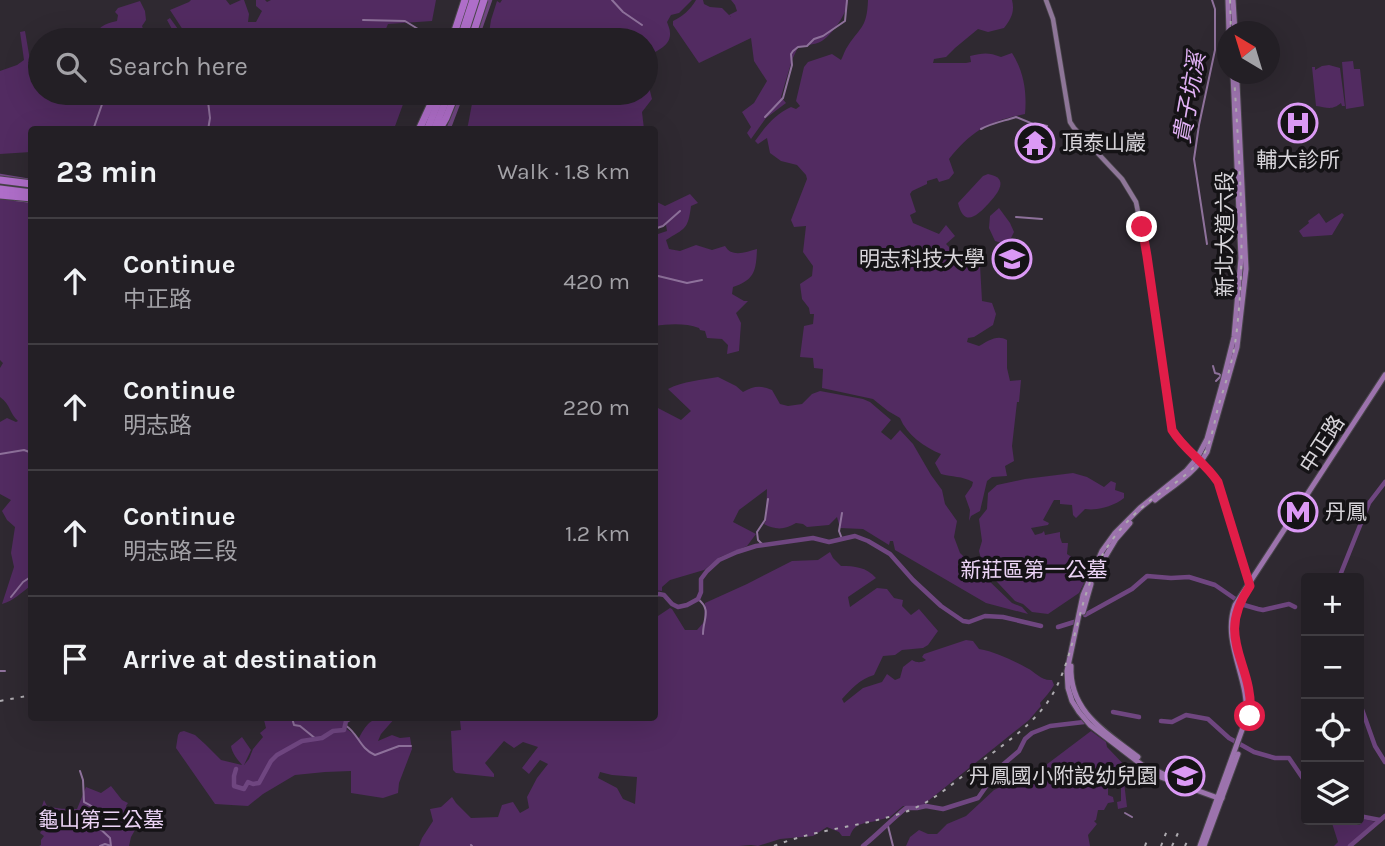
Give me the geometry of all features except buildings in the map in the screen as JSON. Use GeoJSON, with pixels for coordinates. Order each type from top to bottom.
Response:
{"type":"FeatureCollection","features":[{"type":"Feature","properties":{"kind":"highway"},"geometry":{"type":"LineString","coordinates":[[467,28],[475,0]]}},
{"type":"Feature","properties":{"kind":"highway"},"geometry":{"type":"LineString","coordinates":[[467,28],[475,0]]}},
{"type":"Feature","properties":{"kind":"highway"},"geometry":{"type":"LineString","coordinates":[[421,126],[430,105]]}},
{"type":"Feature","properties":{"kind":"highway"},"geometry":{"type":"LineString","coordinates":[[429,126],[437,105]]}},
{"type":"Feature","properties":{"kind":"highway"},"geometry":{"type":"LineString","coordinates":[[438,126],[445,105]]}},
{"type":"Feature","properties":{"kind":"highway"},"geometry":{"type":"LineString","coordinates":[[440,126],[451,105]]}},
{"type":"Feature","properties":{"kind":"highway"},"geometry":{"type":"LineString","coordinates":[[0,179],[28,182]]}},
{"type":"Feature","properties":{"kind":"highway"},"geometry":{"type":"LineString","coordinates":[[0,192],[28,193]]}},
{"type":"Feature","properties":{"kind":"highway"},"geometry":{"type":"LineString","coordinates":[[0,192],[28,197]]}},
{"type":"Feature","properties":{"kind":"main road"},"geometry":{"type":"LineString","coordinates":[[1046,0],[1053,19],[1069,116],[1074,128],[1122,179],[1136,202],[1147,256],[1171,426],[1174,433],[1220,486],[1250,584]]}},
{"type":"Feature","properties":{"kind":"main road"},"geometry":{"type":"LineString","coordinates":[[1230,0],[1231,21]]}},
{"type":"Feature","properties":{"kind":"main road","name":"新北大道六段"},"geometry":{"type":"LineString","coordinates":[[1199,460],[1210,446],[1234,360],[1246,264],[1235,84]]}},
{"type":"Feature","properties":{"kind":"main road","name":"中正路"},"geometry":{"type":"LineString","coordinates":[[1250,584],[1385,378]]}},
{"type":"Feature","properties":{"kind":"main road","name":"中正路"},"geometry":{"type":"LineString","coordinates":[[1202,846],[1240,744],[1249,707],[1231,637],[1231,619],[1250,584],[1385,378]]}},
{"type":"Feature","properties":{"kind":"main road"},"geometry":{"type":"LineString","coordinates":[[1199,460],[1132,515],[1102,551],[1083,595],[1067,681],[1072,701],[1099,732],[1158,776],[1220,797]]}},
{"type":"Feature","properties":{"kind":"main road"},"geometry":{"type":"LineString","coordinates":[[1245,570],[1252,573],[1257,571]]}},
{"type":"Feature","properties":{"kind":"green space"},"geometry":{"type":"Polygon","coordinates":[[[226,0],[230,5],[244,0],[249,14],[248,22],[256,22],[262,11],[256,6],[256,0],[436,0],[432,21],[388,24],[386,28],[182,28],[170,10],[189,2],[226,0]]]}},
{"type":"Feature","properties":{"kind":"green space"},"geometry":{"type":"Polygon","coordinates":[[[502,0],[692,0],[679,13],[671,15],[667,22],[670,38],[658,50],[658,28],[490,28],[497,1],[500,3],[502,0]]]}},
{"type":"Feature","properties":{"kind":"green space"},"geometry":{"type":"Polygon","coordinates":[[[696,0],[703,0],[704,4],[710,7],[722,8],[729,15],[737,11],[731,0],[848,0],[842,17],[825,39],[798,47],[781,97],[786,103],[766,118],[751,139],[747,133],[751,127],[742,112],[754,103],[767,81],[754,61],[751,38],[699,63],[673,25],[673,21],[692,7],[696,0]]]}},
{"type":"Feature","properties":{"kind":"green space"},"geometry":{"type":"Polygon","coordinates":[[[868,0],[1012,0],[1012,15],[1004,28],[988,32],[978,29],[946,57],[934,59],[933,63],[966,63],[971,62],[970,56],[989,54],[1001,57],[1012,53],[1024,82],[1025,114],[1001,120],[973,134],[949,159],[954,173],[949,179],[927,181],[927,184],[910,194],[916,212],[910,215],[913,223],[939,234],[946,225],[955,236],[946,244],[967,261],[976,261],[980,265],[982,301],[992,303],[996,314],[993,325],[968,338],[967,342],[979,346],[996,338],[1007,340],[1010,381],[1021,380],[1012,446],[1014,461],[1005,466],[1007,476],[992,477],[987,481],[980,511],[971,516],[969,521],[970,510],[965,496],[973,482],[941,474],[935,463],[941,454],[917,440],[900,418],[873,399],[822,388],[823,369],[814,368],[813,358],[800,357],[804,326],[813,324],[814,314],[810,314],[802,299],[800,284],[812,276],[813,266],[803,252],[806,226],[794,227],[791,220],[807,179],[797,165],[781,161],[770,153],[767,138],[758,144],[755,141],[780,113],[800,106],[796,101],[804,67],[808,62],[832,54],[841,60],[862,28],[868,0]]]}},
{"type":"Feature","properties":{"kind":"green space"},"geometry":{"type":"Polygon","coordinates":[[[140,1],[146,20],[143,28],[101,28],[117,21],[118,15],[115,12],[118,8],[140,1]]]}},
{"type":"Feature","properties":{"kind":"green space"},"geometry":{"type":"Polygon","coordinates":[[[170,18],[177,28],[171,28],[167,20],[170,18]]]}},
{"type":"Feature","properties":{"kind":"green space"},"geometry":{"type":"Polygon","coordinates":[[[25,31],[28,48],[28,105],[403,105],[395,126],[28,126],[28,152],[0,154],[0,71],[24,60],[20,32],[25,31]]]}},
{"type":"Feature","properties":{"kind":"green space"},"geometry":{"type":"Polygon","coordinates":[[[1353,61],[1354,69],[1360,69],[1364,106],[1346,109],[1342,62],[1353,61]]]}},
{"type":"Feature","properties":{"kind":"green space"},"geometry":{"type":"Polygon","coordinates":[[[1329,65],[1340,68],[1345,106],[1341,103],[1332,108],[1316,106],[1312,67],[1315,67],[1315,70],[1329,65]]]}},
{"type":"Feature","properties":{"kind":"green space"},"geometry":{"type":"Polygon","coordinates":[[[472,105],[647,105],[642,112],[644,126],[468,125],[472,105]]]}},
{"type":"Feature","properties":{"kind":"green space"},"geometry":{"type":"Polygon","coordinates":[[[988,174],[999,179],[1000,186],[980,212],[967,217],[958,203],[988,174]]]}},
{"type":"Feature","properties":{"kind":"green space"},"geometry":{"type":"Polygon","coordinates":[[[690,194],[698,203],[691,206],[684,228],[666,240],[669,249],[680,251],[696,245],[712,250],[725,246],[731,252],[740,253],[757,249],[753,273],[746,281],[733,287],[732,294],[748,301],[736,313],[741,323],[739,351],[727,354],[728,345],[722,339],[707,338],[705,331],[694,326],[658,326],[658,234],[667,231],[666,225],[658,226],[658,202],[665,206],[690,194]]]}},
{"type":"Feature","properties":{"kind":"green space"},"geometry":{"type":"Polygon","coordinates":[[[0,199],[28,202],[28,588],[2,604],[14,567],[11,553],[15,527],[2,511],[11,500],[0,494],[0,422],[7,418],[18,421],[0,397],[0,368],[3,363],[0,360],[0,199]]]}},
{"type":"Feature","properties":{"kind":"green space"},"geometry":{"type":"Polygon","coordinates":[[[999,208],[1014,232],[1010,240],[1002,243],[995,241],[989,228],[990,216],[999,208]]]}},
{"type":"Feature","properties":{"kind":"green space"},"geometry":{"type":"Polygon","coordinates":[[[1319,213],[1326,223],[1342,213],[1344,215],[1332,235],[1303,237],[1299,231],[1319,213]]]}},
{"type":"Feature","properties":{"kind":"green space"},"geometry":{"type":"Polygon","coordinates":[[[718,377],[743,392],[750,388],[764,387],[772,390],[780,404],[788,406],[802,404],[812,394],[820,391],[870,402],[891,420],[881,432],[891,440],[900,430],[913,444],[942,490],[945,504],[957,521],[954,537],[960,553],[1012,603],[1022,607],[1028,614],[986,603],[895,550],[893,541],[890,541],[889,545],[863,529],[840,528],[837,517],[829,525],[807,527],[796,523],[780,528],[768,526],[764,524],[767,489],[739,510],[733,522],[756,534],[747,546],[720,557],[704,570],[670,580],[662,587],[662,591],[658,590],[658,408],[681,420],[691,411],[668,389],[686,382],[718,377]]]}},
{"type":"Feature","properties":{"kind":"green space","name":"新莊區第一公墓"},"geometry":{"type":"Polygon","coordinates":[[[1073,473],[1087,477],[1104,487],[1111,481],[1116,483],[1115,490],[1124,493],[1124,498],[1106,507],[1085,509],[1076,518],[1072,505],[1060,504],[1060,500],[1054,500],[1043,520],[1049,523],[1048,525],[1031,528],[1035,535],[1044,531],[1045,535],[1060,532],[1062,543],[1068,543],[1067,554],[1073,558],[1075,570],[1085,581],[1079,593],[1048,614],[1032,612],[1015,601],[983,567],[979,551],[982,541],[979,519],[987,509],[988,493],[997,485],[1073,473]]]}},
{"type":"Feature","properties":{"kind":"green space"},"geometry":{"type":"Polygon","coordinates":[[[830,552],[841,566],[860,568],[876,578],[848,597],[850,607],[877,588],[887,589],[894,598],[903,600],[902,606],[911,615],[919,609],[938,631],[923,648],[902,650],[895,655],[883,656],[874,675],[853,688],[842,699],[844,703],[863,688],[882,682],[887,674],[895,680],[900,678],[903,667],[912,660],[922,662],[926,660],[922,657],[924,654],[966,640],[973,641],[979,649],[1004,657],[1042,678],[1052,680],[1054,685],[1029,720],[923,805],[903,806],[890,817],[858,825],[850,836],[842,836],[827,827],[813,836],[780,839],[758,846],[419,846],[433,821],[430,809],[441,807],[452,797],[471,818],[498,817],[502,805],[513,802],[520,813],[529,808],[527,797],[548,764],[540,760],[529,774],[522,768],[538,747],[523,742],[514,748],[504,741],[485,763],[494,777],[456,773],[453,770],[451,731],[461,730],[460,721],[658,721],[658,616],[670,608],[685,630],[697,630],[704,622],[705,603],[792,561],[818,560],[830,552]],[[600,772],[598,778],[617,788],[623,799],[635,804],[637,777],[600,772]]]}},
{"type":"Feature","properties":{"kind":"green space"},"geometry":{"type":"Polygon","coordinates":[[[264,721],[347,721],[344,727],[359,738],[372,721],[392,721],[378,741],[392,735],[410,737],[412,749],[398,793],[383,798],[351,793],[351,771],[325,772],[295,775],[248,806],[215,804],[176,748],[178,735],[184,731],[195,735],[221,760],[242,765],[231,746],[242,737],[251,750],[244,765],[263,737],[260,733],[266,728],[264,721]]]}},
{"type":"Feature","properties":{"kind":"green space"},"geometry":{"type":"Polygon","coordinates":[[[1091,731],[1106,742],[1107,747],[1128,769],[1120,776],[1124,782],[1127,807],[1118,809],[1121,788],[1116,781],[1108,782],[1108,795],[1113,797],[1114,802],[1108,803],[1104,810],[1098,810],[1094,821],[1097,824],[1088,835],[1090,846],[906,846],[910,837],[919,830],[937,834],[947,824],[966,816],[994,790],[1042,768],[1091,731]]]}},
{"type":"Feature","properties":{"kind":"green space","name":"龜山第三公墓"},"geometry":{"type":"Polygon","coordinates":[[[111,786],[122,800],[128,803],[126,806],[139,823],[129,846],[39,846],[44,836],[40,833],[43,828],[36,825],[44,800],[47,806],[77,809],[86,787],[101,793],[111,786]]]}},
{"type":"Feature","properties":{"kind":"green space"},"geometry":{"type":"Polygon","coordinates":[[[1364,819],[1376,822],[1348,846],[1334,846],[1338,842],[1333,825],[1364,825],[1364,819]]]}},
{"type":"Feature","properties":{"kind":"waterway"},"geometry":{"type":"LineString","coordinates":[[480,28],[490,0]]}},
{"type":"Feature","properties":{"kind":"waterway"},"geometry":{"type":"LineString","coordinates":[[612,0],[623,12],[642,25]]}},
{"type":"Feature","properties":{"kind":"waterway"},"geometry":{"type":"LineString","coordinates":[[765,117],[783,98],[793,51],[807,46],[845,21],[847,0]]}},
{"type":"Feature","properties":{"kind":"waterway","name":"貴子坑溪"},"geometry":{"type":"LineString","coordinates":[[1207,244],[1194,159],[1215,50],[1215,9],[1212,0]]}},
{"type":"Feature","properties":{"kind":"waterway"},"geometry":{"type":"LineString","coordinates":[[363,20],[405,21],[416,28]]}},
{"type":"Feature","properties":{"kind":"waterway"},"geometry":{"type":"LineString","coordinates":[[94,126],[102,105]]}},
{"type":"Feature","properties":{"kind":"waterway"},"geometry":{"type":"LineString","coordinates":[[208,105],[209,126]]}},
{"type":"Feature","properties":{"kind":"waterway"},"geometry":{"type":"LineString","coordinates":[[450,126],[457,105]]}},
{"type":"Feature","properties":{"kind":"waterway"},"geometry":{"type":"LineString","coordinates":[[981,129],[1016,117],[1038,126],[1047,126]]}},
{"type":"Feature","properties":{"kind":"waterway"},"geometry":{"type":"LineString","coordinates":[[0,176],[28,181]]}},
{"type":"Feature","properties":{"kind":"waterway"},"geometry":{"type":"LineString","coordinates":[[15,200],[28,202]]}},
{"type":"Feature","properties":{"kind":"waterway"},"geometry":{"type":"LineString","coordinates":[[658,228],[680,211]]}},
{"type":"Feature","properties":{"kind":"waterway"},"geometry":{"type":"LineString","coordinates":[[1016,217],[1042,219]]}},
{"type":"Feature","properties":{"kind":"waterway"},"geometry":{"type":"LineString","coordinates":[[658,276],[687,283],[702,280]]}},
{"type":"Feature","properties":{"kind":"waterway","name":"貴子坑溪"},"geometry":{"type":"LineString","coordinates":[[1213,366],[1215,373],[1221,376],[1216,381]]}},
{"type":"Feature","properties":{"kind":"waterway"},"geometry":{"type":"LineString","coordinates":[[0,454],[28,452]]}},
{"type":"Feature","properties":{"kind":"waterway"},"geometry":{"type":"LineString","coordinates":[[1341,573],[1369,503],[1385,482]]}},
{"type":"Feature","properties":{"kind":"waterway"},"geometry":{"type":"LineString","coordinates":[[763,545],[758,540],[757,532],[765,520],[768,499]]}},
{"type":"Feature","properties":{"kind":"waterway"},"geometry":{"type":"LineString","coordinates":[[842,513],[839,531],[842,539]]}},
{"type":"Feature","properties":{"kind":"waterway"},"geometry":{"type":"LineString","coordinates":[[658,594],[664,595],[678,607],[687,605],[698,599],[701,579],[707,571],[719,560],[737,552],[756,546],[813,538],[829,542],[855,536],[890,554],[941,606],[963,621],[969,622],[985,616],[1003,617],[1041,626]]}},
{"type":"Feature","properties":{"kind":"waterway"},"geometry":{"type":"LineString","coordinates":[[1085,615],[1132,589],[1147,576],[1189,577],[1215,585],[1244,605],[1258,609],[1289,604],[1295,607]]}},
{"type":"Feature","properties":{"kind":"waterway"},"geometry":{"type":"LineString","coordinates":[[11,597],[28,579]]}},
{"type":"Feature","properties":{"kind":"waterway"},"geometry":{"type":"LineString","coordinates":[[698,599],[706,611],[703,634]]}},
{"type":"Feature","properties":{"kind":"waterway"},"geometry":{"type":"LineString","coordinates":[[1058,627],[1074,622]]}},
{"type":"Feature","properties":{"kind":"waterway"},"geometry":{"type":"LineString","coordinates":[[0,671],[5,671]]}},
{"type":"Feature","properties":{"kind":"waterway"},"geometry":{"type":"LineString","coordinates":[[1113,712],[1139,717]]}},
{"type":"Feature","properties":{"kind":"waterway"},"geometry":{"type":"LineString","coordinates":[[1161,721],[1172,722],[1186,715],[1208,719],[1229,738],[1254,752],[1275,758],[1289,758],[1301,776]]}},
{"type":"Feature","properties":{"kind":"waterway"},"geometry":{"type":"LineString","coordinates":[[1364,715],[1375,746],[1385,762]]}},
{"type":"Feature","properties":{"kind":"waterway"},"geometry":{"type":"LineString","coordinates":[[293,721],[294,725],[300,726],[316,739]]}},
{"type":"Feature","properties":{"kind":"waterway"},"geometry":{"type":"LineString","coordinates":[[236,769],[234,786],[244,789],[248,782],[259,783],[277,755],[302,741],[322,738],[333,731],[344,730],[346,721]]}},
{"type":"Feature","properties":{"kind":"waterway"},"geometry":{"type":"LineString","coordinates":[[863,846],[906,808],[926,806],[943,809],[978,798],[999,768],[1019,751],[1025,739],[1032,733],[1050,726],[1084,722]]}},
{"type":"Feature","properties":{"kind":"waterway"},"geometry":{"type":"LineString","coordinates":[[345,725],[366,749],[375,755],[399,746],[411,746]]}},
{"type":"Feature","properties":{"kind":"waterway"},"geometry":{"type":"LineString","coordinates":[[80,771],[84,802],[95,810],[98,815],[94,823],[110,838],[111,846],[100,846]]}},
{"type":"Feature","properties":{"kind":"waterway"},"geometry":{"type":"LineString","coordinates":[[1125,813],[1132,817]]}},
{"type":"Feature","properties":{"kind":"waterway"},"geometry":{"type":"LineString","coordinates":[[1350,846],[1385,816]]}},
{"type":"Feature","properties":{"kind":"waterway"},"geometry":{"type":"LineString","coordinates":[[1364,817],[1380,820]]}},
{"type":"Feature","properties":{"kind":"waterway"},"geometry":{"type":"LineString","coordinates":[[888,826],[893,846]]}},
{"type":"Feature","properties":{"kind":"railway"},"geometry":{"type":"LineString","coordinates":[[1230,0],[1231,21]]}},
{"type":"Feature","properties":{"kind":"railway"},"geometry":{"type":"LineString","coordinates":[[774,846],[913,809],[941,792],[1021,731],[1041,711],[1056,688],[1069,655],[1088,587],[1108,546],[1138,511],[1184,476],[1205,453],[1231,363],[1239,304],[1241,206],[1235,84]]}},
{"type":"Feature","properties":{"kind":"railway"},"geometry":{"type":"LineString","coordinates":[[0,701],[28,696]]}},
{"type":"Feature","properties":{"kind":"railway"},"geometry":{"type":"LineString","coordinates":[[1161,846],[1168,828]]}},
{"type":"Feature","properties":{"kind":"railway"},"geometry":{"type":"LineString","coordinates":[[1172,846],[1178,833]]}},
{"type":"Feature","properties":{"kind":"railway"},"geometry":{"type":"LineString","coordinates":[[1185,846],[1189,837]]}},
{"type":"Feature","properties":{"kind":"railway"},"geometry":{"type":"LineString","coordinates":[[1145,846],[1148,838]]}},
{"type":"Feature","properties":{"kind":"place","name":"輔大診所"},"geometry":{"type":"Point","coordinates":[1298,123]}},
{"type":"Feature","properties":{"kind":"place","name":"頂泰山巖"},"geometry":{"type":"Point","coordinates":[1035,143]}},
{"type":"Feature","properties":{"kind":"place","name":"明志科技大學"},"geometry":{"type":"Point","coordinates":[1012,259]}},
{"type":"Feature","properties":{"kind":"place","name":"丹鳳"},"geometry":{"type":"Point","coordinates":[1298,512]}},
{"type":"Feature","properties":{"kind":"place","name":"丹鳳國小附設幼兒園"},"geometry":{"type":"Point","coordinates":[1185,776]}},
{"type":"Feature","properties":{"kind":"route"},"geometry":{"type":"LineString","coordinates":[[1142,227],[1172,430],[1218,482],[1250,586],[1236,611],[1234,629],[1249,692],[1250,716]]}}]}
